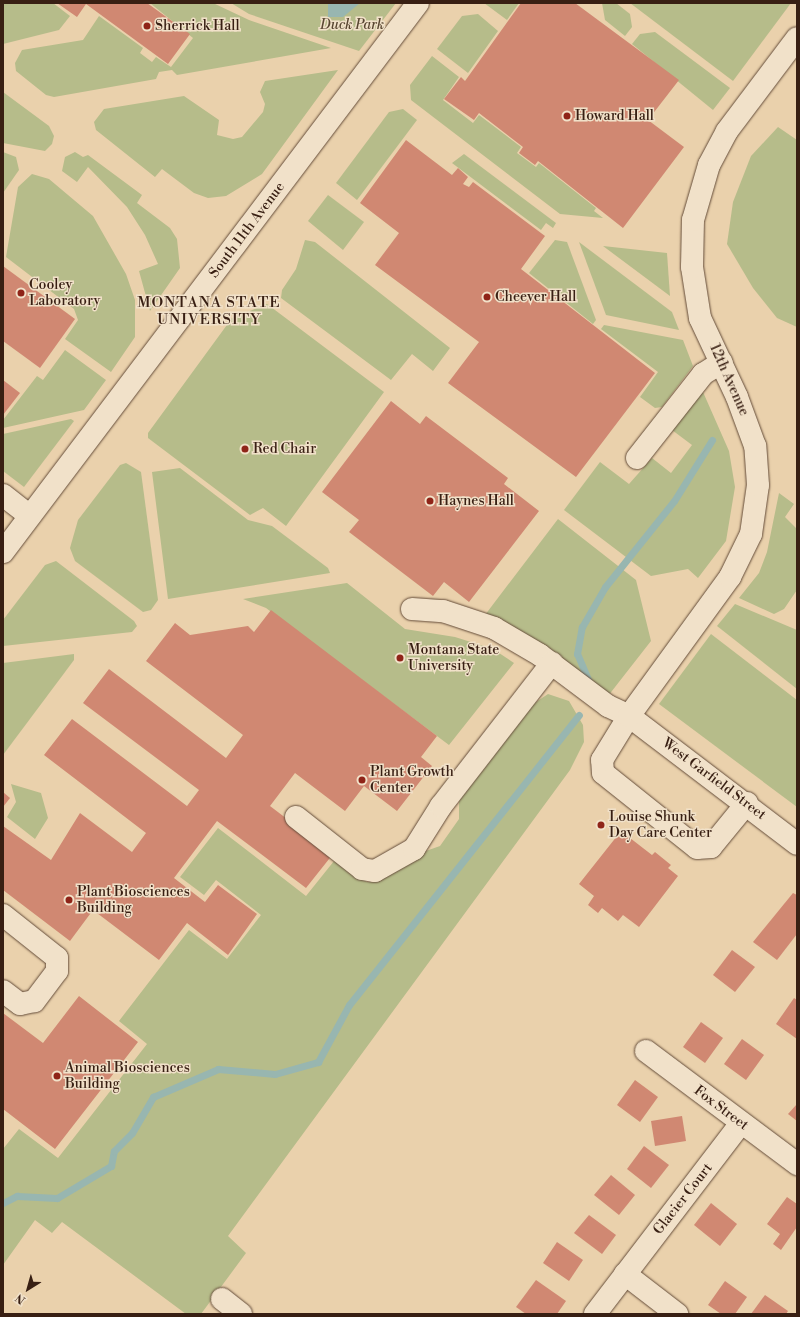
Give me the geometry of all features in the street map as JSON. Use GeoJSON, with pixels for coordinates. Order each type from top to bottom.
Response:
{"type":"FeatureCollection","features":[{"type":"Feature","properties":{"kind":"street","name":"South 11th Avenue"},"geometry":{"type":"LineString","coordinates":[[3,552],[418,3]]}},
{"type":"Feature","properties":{"kind":"street","name":"12th Avenue"},"geometry":{"type":"LineString","coordinates":[[747,803],[711,847],[697,848],[603,773],[602,760],[629,716],[730,577],[751,534],[758,485],[755,446],[722,362],[700,318],[695,297],[693,220],[709,165],[727,131],[797,38]]}},
{"type":"Feature","properties":{"kind":"street"},"geometry":{"type":"LineString","coordinates":[[637,458],[703,374],[722,362]]}},
{"type":"Feature","properties":{"kind":"street"},"geometry":{"type":"LineString","coordinates":[[3,495],[30,516]]}},
{"type":"Feature","properties":{"kind":"street","name":"West Garfield Street"},"geometry":{"type":"LineString","coordinates":[[412,608],[443,611],[494,628],[552,663],[608,706],[629,716],[747,803],[797,844]]}},
{"type":"Feature","properties":{"kind":"street"},"geometry":{"type":"LineString","coordinates":[[296,817],[362,869],[375,871],[414,849],[441,806],[552,663]]}},
{"type":"Feature","properties":{"kind":"street"},"geometry":{"type":"LineString","coordinates":[[3,915],[57,958],[57,971],[34,1001],[20,1004],[3,991]]}},
{"type":"Feature","properties":{"kind":"street","name":"Fox Street"},"geometry":{"type":"LineString","coordinates":[[646,1051],[797,1164]]}},
{"type":"Feature","properties":{"kind":"street","name":"Glacier Court"},"geometry":{"type":"LineString","coordinates":[[595,1314],[741,1123]]}},
{"type":"Feature","properties":{"kind":"street"},"geometry":{"type":"LineString","coordinates":[[625,1274],[677,1314]]}},
{"type":"Feature","properties":{"kind":"street"},"geometry":{"type":"LineString","coordinates":[[222,1299],[241,1314]]}},
{"type":"Feature","properties":{"kind":"green space"},"geometry":{"type":"Polygon","coordinates":[[[3,3],[53,3],[70,16],[59,30],[3,44],[3,3]]]}},
{"type":"Feature","properties":{"kind":"green space"},"geometry":{"type":"Polygon","coordinates":[[[150,3],[213,3],[249,20],[331,48],[177,75],[172,70],[159,72],[156,79],[54,97],[46,95],[16,71],[15,63],[22,50],[83,40],[99,16],[143,48],[140,53],[152,62],[156,57],[171,67],[193,38],[150,3]]]}},
{"type":"Feature","properties":{"kind":"green space","name":"Duck Park"},"geometry":{"type":"Polygon","coordinates":[[[231,3],[396,3],[359,51],[249,14],[231,3]]]}},
{"type":"Feature","properties":{"kind":"green space"},"geometry":{"type":"Polygon","coordinates":[[[484,3],[519,3],[507,20],[484,3]]]}},
{"type":"Feature","properties":{"kind":"green space"},"geometry":{"type":"Polygon","coordinates":[[[602,3],[616,3],[630,14],[632,27],[625,36],[605,20],[602,3]]]}},
{"type":"Feature","properties":{"kind":"green space"},"geometry":{"type":"Polygon","coordinates":[[[630,3],[791,3],[733,81],[630,3]]]}},
{"type":"Feature","properties":{"kind":"green space"},"geometry":{"type":"Polygon","coordinates":[[[478,14],[498,31],[468,73],[437,49],[462,16],[478,14]]]}},
{"type":"Feature","properties":{"kind":"green space"},"geometry":{"type":"Polygon","coordinates":[[[655,32],[730,88],[713,110],[632,44],[640,34],[655,32]]]}},
{"type":"Feature","properties":{"kind":"green space"},"geometry":{"type":"Polygon","coordinates":[[[432,56],[459,77],[443,100],[473,123],[479,115],[521,147],[517,153],[536,167],[539,163],[596,208],[594,211],[603,218],[560,214],[411,100],[410,85],[432,56]]]}},
{"type":"Feature","properties":{"kind":"green space"},"geometry":{"type":"Polygon","coordinates":[[[338,70],[262,174],[226,196],[208,198],[194,193],[162,169],[155,177],[96,130],[94,122],[104,109],[184,96],[219,120],[217,135],[233,139],[242,137],[263,112],[265,104],[260,92],[265,81],[338,70]]]}},
{"type":"Feature","properties":{"kind":"green space"},"geometry":{"type":"Polygon","coordinates":[[[3,92],[49,126],[54,136],[52,144],[45,151],[3,143],[3,92]]]}},
{"type":"Feature","properties":{"kind":"green space"},"geometry":{"type":"Polygon","coordinates":[[[403,109],[417,120],[357,200],[336,183],[389,112],[403,109]]]}},
{"type":"Feature","properties":{"kind":"green space"},"geometry":{"type":"Polygon","coordinates":[[[778,127],[797,140],[797,327],[777,318],[753,288],[727,244],[733,202],[751,156],[778,127]]]}},
{"type":"Feature","properties":{"kind":"green space"},"geometry":{"type":"Polygon","coordinates":[[[3,152],[16,157],[19,170],[3,193],[3,152]]]}},
{"type":"Feature","properties":{"kind":"green space"},"geometry":{"type":"Polygon","coordinates":[[[75,152],[83,157],[88,155],[142,195],[137,203],[170,228],[177,239],[180,268],[150,311],[139,271],[158,264],[145,235],[127,207],[88,167],[77,182],[62,171],[65,157],[75,152]]]}},
{"type":"Feature","properties":{"kind":"green space"},"geometry":{"type":"Polygon","coordinates":[[[464,154],[556,223],[553,228],[546,223],[541,230],[452,163],[464,154]]]}},
{"type":"Feature","properties":{"kind":"green space"},"geometry":{"type":"Polygon","coordinates":[[[32,174],[49,179],[93,216],[126,274],[135,300],[135,337],[111,372],[65,339],[78,320],[74,309],[6,257],[18,187],[32,174]]]}},
{"type":"Feature","properties":{"kind":"green space"},"geometry":{"type":"Polygon","coordinates":[[[328,195],[364,222],[343,250],[308,221],[328,195]]]}},
{"type":"Feature","properties":{"kind":"green space"},"geometry":{"type":"Polygon","coordinates":[[[305,240],[315,242],[450,348],[433,371],[412,354],[391,380],[281,298],[282,290],[296,269],[305,240]]]}},
{"type":"Feature","properties":{"kind":"green space"},"geometry":{"type":"Polygon","coordinates":[[[555,240],[567,242],[596,320],[593,324],[529,273],[555,240]]]}},
{"type":"Feature","properties":{"kind":"green space"},"geometry":{"type":"Polygon","coordinates":[[[579,242],[672,312],[679,330],[606,315],[579,242]]]}},
{"type":"Feature","properties":{"kind":"green space"},"geometry":{"type":"Polygon","coordinates":[[[603,246],[667,253],[670,296],[603,246]]]}},
{"type":"Feature","properties":{"kind":"green space"},"geometry":{"type":"Polygon","coordinates":[[[267,304],[384,392],[286,526],[263,508],[250,515],[148,438],[148,433],[232,318],[267,304]]]}},
{"type":"Feature","properties":{"kind":"green space"},"geometry":{"type":"Polygon","coordinates":[[[604,325],[683,340],[693,366],[662,407],[655,408],[640,397],[658,372],[601,329],[604,325]]]}},
{"type":"Feature","properties":{"kind":"green space"},"geometry":{"type":"Polygon","coordinates":[[[65,350],[106,380],[84,410],[3,428],[3,420],[37,376],[43,380],[65,350]]]}},
{"type":"Feature","properties":{"kind":"green space"},"geometry":{"type":"Polygon","coordinates":[[[703,392],[729,451],[735,487],[726,541],[698,578],[688,569],[651,576],[564,510],[600,462],[629,484],[652,458],[671,473],[692,445],[672,430],[703,392]]]}},
{"type":"Feature","properties":{"kind":"green space"},"geometry":{"type":"Polygon","coordinates":[[[71,419],[74,421],[24,487],[3,471],[3,434],[71,419]]]}},
{"type":"Feature","properties":{"kind":"green space"},"geometry":{"type":"Polygon","coordinates":[[[126,463],[141,472],[158,600],[151,610],[143,612],[75,561],[70,548],[78,520],[120,465],[126,463]]]}},
{"type":"Feature","properties":{"kind":"green space"},"geometry":{"type":"Polygon","coordinates":[[[180,468],[248,520],[272,526],[328,568],[330,573],[168,599],[152,472],[180,468]]]}},
{"type":"Feature","properties":{"kind":"green space"},"geometry":{"type":"Polygon","coordinates":[[[779,493],[794,504],[785,517],[797,529],[797,590],[784,609],[774,614],[739,598],[759,573],[767,552],[779,493]]]}},
{"type":"Feature","properties":{"kind":"green space"},"geometry":{"type":"Polygon","coordinates":[[[558,519],[636,580],[651,641],[608,696],[506,622],[485,615],[558,519]]]}},
{"type":"Feature","properties":{"kind":"green space"},"geometry":{"type":"Polygon","coordinates":[[[56,561],[134,621],[137,626],[132,632],[3,646],[3,620],[45,565],[56,561]]]}},
{"type":"Feature","properties":{"kind":"green space"},"geometry":{"type":"Polygon","coordinates":[[[347,583],[405,629],[455,637],[493,649],[514,663],[449,745],[266,608],[243,599],[347,583]]]}},
{"type":"Feature","properties":{"kind":"green space"},"geometry":{"type":"Polygon","coordinates":[[[735,604],[797,630],[797,689],[717,626],[735,604]]]}},
{"type":"Feature","properties":{"kind":"green space"},"geometry":{"type":"Polygon","coordinates":[[[711,634],[797,700],[797,807],[659,704],[711,634]]]}},
{"type":"Feature","properties":{"kind":"green space"},"geometry":{"type":"Polygon","coordinates":[[[74,654],[74,660],[3,755],[3,663],[74,654]]]}},
{"type":"Feature","properties":{"kind":"green space"},"geometry":{"type":"Polygon","coordinates":[[[548,694],[569,701],[583,725],[584,742],[570,770],[228,1236],[246,1253],[201,1314],[186,1314],[62,1222],[52,1233],[35,1220],[3,1265],[3,1149],[19,1129],[58,1158],[147,1044],[119,1021],[189,930],[227,959],[261,915],[216,880],[204,895],[180,877],[218,828],[306,896],[334,861],[367,882],[379,880],[423,852],[440,846],[459,819],[459,801],[533,704],[548,694]]]}},
{"type":"Feature","properties":{"kind":"green space"},"geometry":{"type":"Polygon","coordinates":[[[11,784],[41,793],[48,818],[35,839],[7,817],[16,802],[11,784]]]}},
{"type":"Feature","properties":{"kind":"water"},"geometry":{"type":"Polygon","coordinates":[[[328,3],[360,3],[343,17],[328,17],[328,3]]]}},
{"type":"Feature","properties":{"kind":"building","name":"Sherrick Hall"},"geometry":{"type":"Polygon","coordinates":[[[57,3],[147,3],[190,34],[168,64],[86,4],[77,17],[57,3]]]}},
{"type":"Feature","properties":{"kind":"building","name":"Howard Hall"},"geometry":{"type":"Polygon","coordinates":[[[521,3],[575,3],[679,80],[648,120],[684,147],[623,228],[538,161],[535,165],[519,153],[523,147],[479,113],[474,120],[444,99],[461,77],[465,81],[521,3]]]}},
{"type":"Feature","properties":{"kind":"building","name":"Cheever Hall"},"geometry":{"type":"Polygon","coordinates":[[[406,140],[452,175],[458,168],[468,177],[463,184],[469,187],[473,182],[545,236],[521,269],[655,373],[576,477],[448,383],[479,342],[375,265],[399,233],[360,203],[406,140]]]}},
{"type":"Feature","properties":{"kind":"building","name":"Cooley Laboratory"},"geometry":{"type":"Polygon","coordinates":[[[3,266],[75,319],[40,368],[3,341],[3,266]]]}},
{"type":"Feature","properties":{"kind":"building"},"geometry":{"type":"Polygon","coordinates":[[[3,380],[20,393],[3,415],[3,380]]]}},
{"type":"Feature","properties":{"kind":"building","name":"Haynes Hall"},"geometry":{"type":"Polygon","coordinates":[[[391,401],[420,424],[426,416],[508,478],[504,484],[539,511],[469,602],[444,582],[433,596],[349,532],[359,520],[322,492],[391,401]]]}},
{"type":"Feature","properties":{"kind":"building","name":"Plant Growth Center"},"geometry":{"type":"Polygon","coordinates":[[[271,610],[437,736],[421,757],[432,766],[397,811],[364,786],[345,811],[295,773],[270,806],[333,854],[306,888],[217,821],[174,878],[205,902],[218,885],[257,914],[228,955],[187,923],[159,960],[93,910],[70,941],[3,890],[3,826],[51,860],[80,813],[132,852],[146,833],[44,755],[72,719],[187,806],[199,790],[83,703],[109,669],[226,758],[243,735],[146,661],[175,623],[190,635],[248,626],[254,632],[271,610]]]}},
{"type":"Feature","properties":{"kind":"building"},"geometry":{"type":"Polygon","coordinates":[[[3,792],[10,798],[3,807],[3,792]]]}},
{"type":"Feature","properties":{"kind":"building"},"geometry":{"type":"Polygon","coordinates":[[[621,831],[652,855],[655,852],[671,865],[668,868],[678,876],[639,927],[623,915],[618,921],[602,908],[598,913],[588,905],[594,896],[579,884],[621,831]]]}},
{"type":"Feature","properties":{"kind":"building"},"geometry":{"type":"Polygon","coordinates":[[[793,893],[797,895],[797,934],[777,960],[753,942],[793,893]]]}},
{"type":"Feature","properties":{"kind":"building"},"geometry":{"type":"Polygon","coordinates":[[[732,950],[755,967],[735,992],[713,975],[732,950]]]}},
{"type":"Feature","properties":{"kind":"building","name":"Animal Biosciences Building"},"geometry":{"type":"Polygon","coordinates":[[[79,996],[138,1042],[55,1149],[3,1109],[3,1013],[43,1043],[79,996]]]}},
{"type":"Feature","properties":{"kind":"building"},"geometry":{"type":"Polygon","coordinates":[[[794,998],[797,1000],[797,1039],[776,1024],[794,998]]]}},
{"type":"Feature","properties":{"kind":"building"},"geometry":{"type":"Polygon","coordinates":[[[701,1022],[723,1038],[705,1063],[683,1047],[701,1022]]]}},
{"type":"Feature","properties":{"kind":"building"},"geometry":{"type":"Polygon","coordinates":[[[742,1039],[764,1055],[746,1080],[724,1064],[742,1039]]]}},
{"type":"Feature","properties":{"kind":"building"},"geometry":{"type":"Polygon","coordinates":[[[635,1080],[658,1097],[640,1122],[617,1105],[635,1080]]]}},
{"type":"Feature","properties":{"kind":"building"},"geometry":{"type":"Polygon","coordinates":[[[797,1104],[797,1121],[788,1114],[797,1104]]]}},
{"type":"Feature","properties":{"kind":"building"},"geometry":{"type":"Polygon","coordinates":[[[682,1116],[686,1141],[655,1146],[651,1121],[682,1116]]]}},
{"type":"Feature","properties":{"kind":"building"},"geometry":{"type":"Polygon","coordinates":[[[644,1146],[669,1165],[651,1188],[627,1169],[644,1146]]]}},
{"type":"Feature","properties":{"kind":"building"},"geometry":{"type":"Polygon","coordinates":[[[611,1175],[635,1195],[619,1215],[594,1195],[611,1175]]]}},
{"type":"Feature","properties":{"kind":"building"},"geometry":{"type":"Polygon","coordinates":[[[787,1197],[797,1204],[797,1227],[781,1250],[773,1244],[780,1234],[767,1224],[787,1197]]]}},
{"type":"Feature","properties":{"kind":"building"},"geometry":{"type":"Polygon","coordinates":[[[711,1203],[737,1224],[720,1246],[694,1225],[711,1203]]]}},
{"type":"Feature","properties":{"kind":"building"},"geometry":{"type":"Polygon","coordinates":[[[589,1215],[616,1235],[602,1254],[574,1233],[589,1215]]]}},
{"type":"Feature","properties":{"kind":"building"},"geometry":{"type":"Polygon","coordinates":[[[557,1242],[583,1260],[569,1281],[543,1263],[557,1242]]]}},
{"type":"Feature","properties":{"kind":"building"},"geometry":{"type":"Polygon","coordinates":[[[536,1280],[566,1301],[557,1314],[526,1314],[516,1307],[536,1280]]]}},
{"type":"Feature","properties":{"kind":"building"},"geometry":{"type":"Polygon","coordinates":[[[725,1281],[747,1297],[735,1314],[721,1314],[708,1305],[725,1281]]]}},
{"type":"Feature","properties":{"kind":"building"},"geometry":{"type":"Polygon","coordinates":[[[765,1295],[788,1311],[786,1314],[751,1314],[765,1295]]]}},
{"type":"Feature","properties":{"kind":"waterway"},"geometry":{"type":"LineString","coordinates":[[590,684],[577,654],[582,627],[605,587],[674,501],[712,440]]}},
{"type":"Feature","properties":{"kind":"waterway"},"geometry":{"type":"LineString","coordinates":[[3,1203],[17,1196],[57,1198],[111,1166],[114,1151],[132,1133],[153,1097],[218,1069],[275,1074],[318,1062],[349,1005],[579,715]]}},
{"type":"Feature","properties":{"kind":"place","name":"Sherrick Hall"},"geometry":{"type":"Point","coordinates":[147,26]}},
{"type":"Feature","properties":{"kind":"place","name":"Howard Hall"},"geometry":{"type":"Point","coordinates":[567,116]}},
{"type":"Feature","properties":{"kind":"place","name":"Cooley Laboratory"},"geometry":{"type":"Point","coordinates":[21,293]}},
{"type":"Feature","properties":{"kind":"place","name":"Cheever Hall"},"geometry":{"type":"Point","coordinates":[487,297]}},
{"type":"Feature","properties":{"kind":"place","name":"Red Chair"},"geometry":{"type":"Point","coordinates":[245,449]}},
{"type":"Feature","properties":{"kind":"place","name":"Haynes Hall"},"geometry":{"type":"Point","coordinates":[430,501]}},
{"type":"Feature","properties":{"kind":"place","name":"Montana State University"},"geometry":{"type":"Point","coordinates":[400,658]}},
{"type":"Feature","properties":{"kind":"place","name":"Plant Growth Center"},"geometry":{"type":"Point","coordinates":[362,780]}},
{"type":"Feature","properties":{"kind":"place","name":"Louise Shunk Day Care Center"},"geometry":{"type":"Point","coordinates":[601,825]}},
{"type":"Feature","properties":{"kind":"place","name":"Plant Biosciences Building"},"geometry":{"type":"Point","coordinates":[69,900]}},
{"type":"Feature","properties":{"kind":"place","name":"Animal Biosciences Building"},"geometry":{"type":"Point","coordinates":[57,1076]}},
{"type":"Feature","properties":{"kind":"district","name":"MONTANA STATE UNIVERSITY"},"geometry":{"type":"Point","coordinates":[209,310]}}]}
